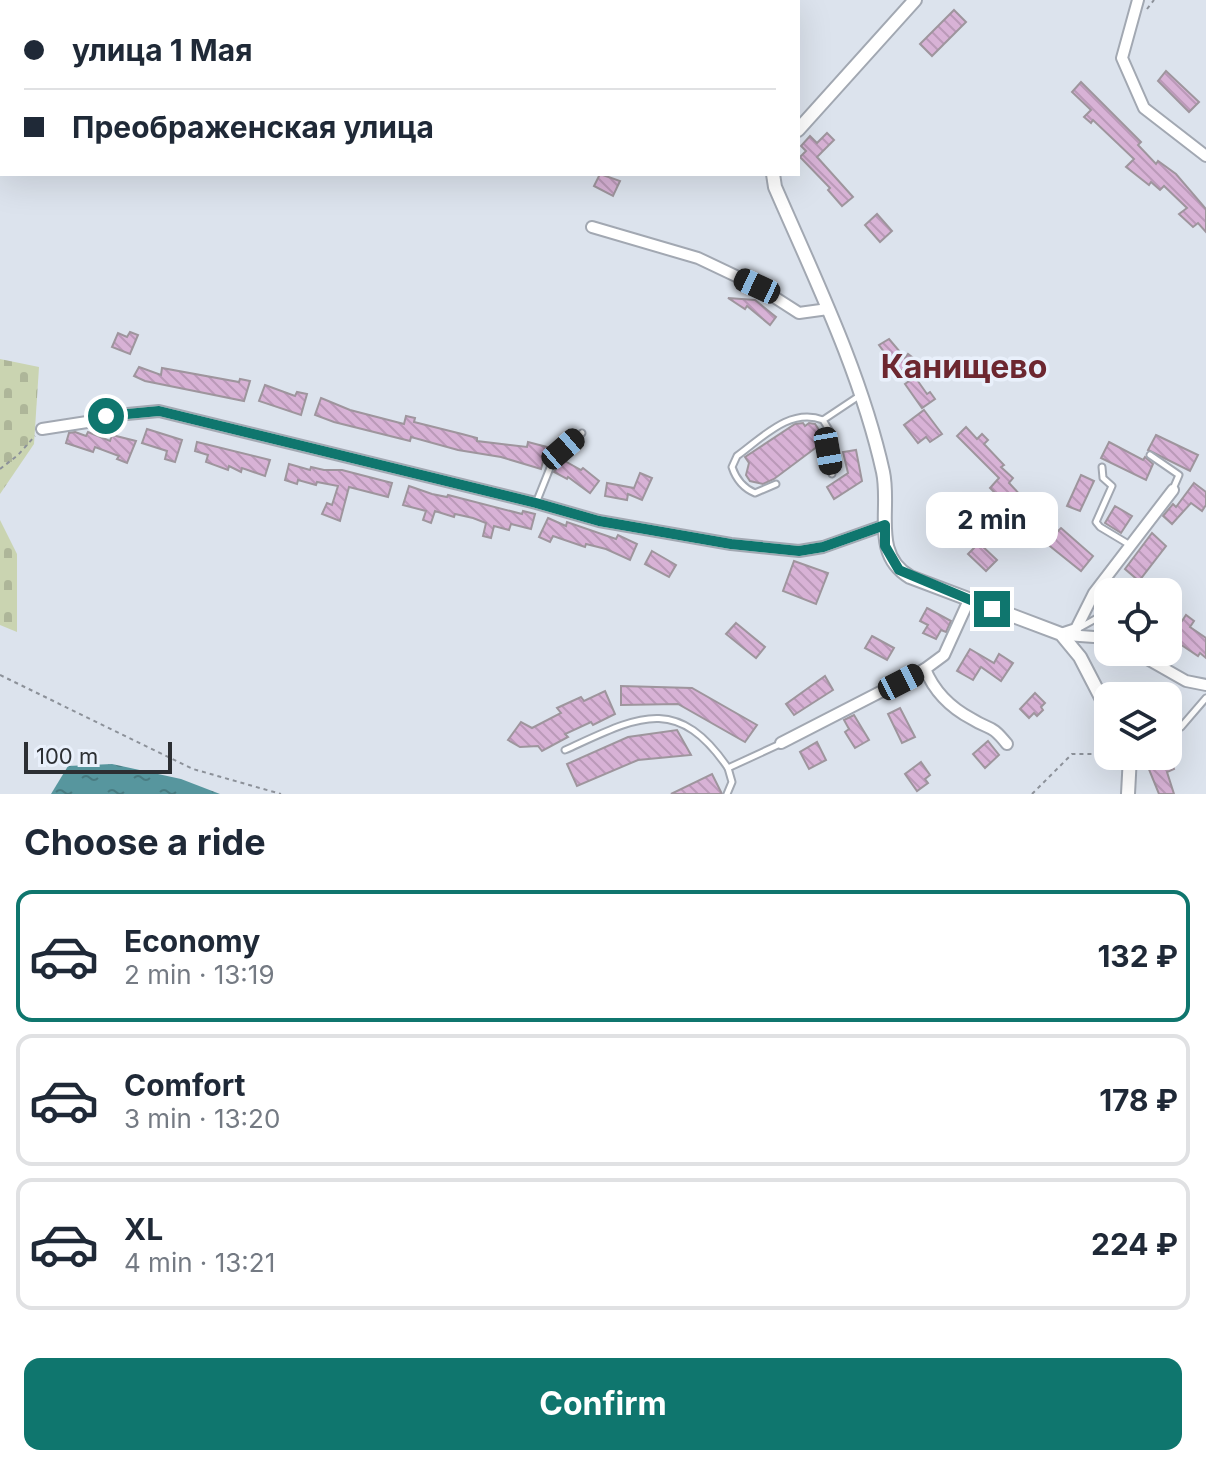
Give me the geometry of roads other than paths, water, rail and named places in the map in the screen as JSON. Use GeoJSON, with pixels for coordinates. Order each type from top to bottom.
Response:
{"type":"FeatureCollection","features":[{"type":"Feature","properties":{"kind":"street"},"geometry":{"type":"LineString","coordinates":[[800,128],[915,0]]}},
{"type":"Feature","properties":{"kind":"street"},"geometry":{"type":"LineString","coordinates":[[1138,0],[1122,58],[1144,108],[1206,156]]}},
{"type":"Feature","properties":{"kind":"street"},"geometry":{"type":"LineString","coordinates":[[0,80],[0,128]]}},
{"type":"Feature","properties":{"kind":"street"},"geometry":{"type":"LineString","coordinates":[[773,176],[775,187],[828,309],[860,395],[884,475],[885,546],[899,570],[1061,634],[1094,637]]}},
{"type":"Feature","properties":{"kind":"street"},"geometry":{"type":"LineString","coordinates":[[592,227],[698,258],[757,286],[799,313],[828,309]]}},
{"type":"Feature","properties":{"kind":"street"},"geometry":{"type":"LineString","coordinates":[[42,429],[106,416],[159,411],[599,521],[731,544],[799,551],[823,547],[885,525]]}},
{"type":"Feature","properties":{"kind":"street"},"geometry":{"type":"LineString","coordinates":[[1061,634],[1076,629],[1094,593],[1173,490]]}},
{"type":"Feature","properties":{"kind":"street"},"geometry":{"type":"LineString","coordinates":[[781,743],[925,669],[944,655],[969,600]]}},
{"type":"Feature","properties":{"kind":"street"},"geometry":{"type":"LineString","coordinates":[[1061,634],[1080,657],[1094,684]]}},
{"type":"Feature","properties":{"kind":"street"},"geometry":{"type":"LineString","coordinates":[[1160,666],[1186,681],[1206,685]]}},
{"type":"Feature","properties":{"kind":"street"},"geometry":{"type":"LineString","coordinates":[[925,669],[938,692],[963,714],[993,727],[1007,744]]}},
{"type":"Feature","properties":{"kind":"street"},"geometry":{"type":"LineString","coordinates":[[1128,794],[1129,770]]}},
{"type":"Feature","properties":{"kind":"lane"},"geometry":{"type":"LineString","coordinates":[[823,420],[860,395]]}},
{"type":"Feature","properties":{"kind":"lane"},"geometry":{"type":"LineString","coordinates":[[776,484],[755,493],[747,490],[735,477],[732,467],[737,456],[796,416],[809,414],[823,420],[831,433],[828,451],[832,474]]}},
{"type":"Feature","properties":{"kind":"lane"},"geometry":{"type":"LineString","coordinates":[[536,503],[552,463],[582,433]]}},
{"type":"Feature","properties":{"kind":"lane"},"geometry":{"type":"LineString","coordinates":[[1150,455],[1179,475],[1173,490]]}},
{"type":"Feature","properties":{"kind":"lane"},"geometry":{"type":"LineString","coordinates":[[1102,467],[1103,478],[1112,486],[1096,522],[1130,545]]}},
{"type":"Feature","properties":{"kind":"lane"},"geometry":{"type":"LineString","coordinates":[[1076,629],[1094,619]]}},
{"type":"Feature","properties":{"kind":"lane"},"geometry":{"type":"LineString","coordinates":[[1182,726],[1206,698]]}},
{"type":"Feature","properties":{"kind":"lane"},"geometry":{"type":"LineString","coordinates":[[565,750],[615,726],[647,719],[672,719],[687,724],[704,736],[728,768],[732,782],[727,794]]}},
{"type":"Feature","properties":{"kind":"lane"},"geometry":{"type":"LineString","coordinates":[[728,768],[781,743]]}},
{"type":"Feature","properties":{"kind":"water"},"geometry":{"type":"Polygon","coordinates":[[[112,764],[181,779],[220,794],[51,794],[68,766],[112,764]]]}},
{"type":"Feature","properties":{"kind":"district","name":"Канищево"},"geometry":{"type":"Point","coordinates":[964,366]}}]}
